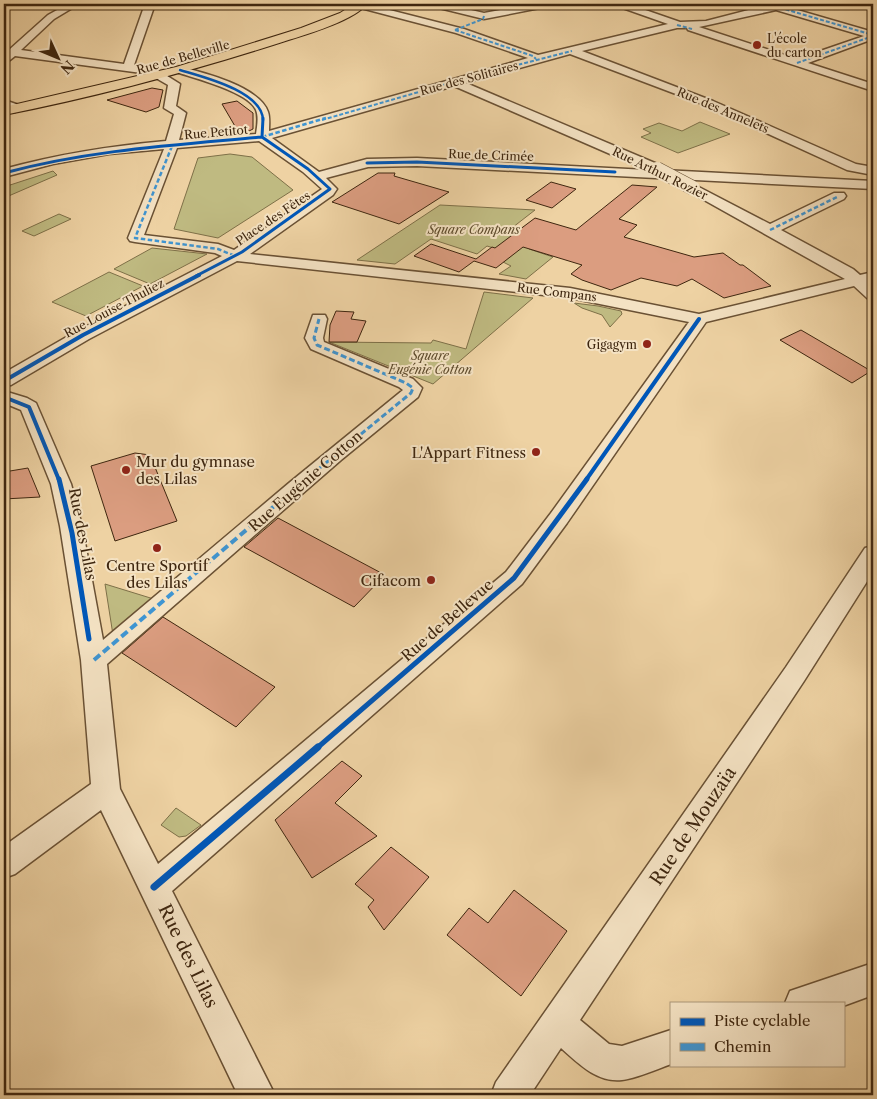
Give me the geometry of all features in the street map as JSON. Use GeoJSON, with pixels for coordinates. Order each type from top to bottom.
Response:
{"type":"FeatureCollection","features":[{"type":"Feature","properties":{"kind":"main road","name":"Rue de Belleville"},"geometry":{"type":"LineString","coordinates":[[8,108],[180,70],[305,31],[344,14],[360,4]]}},
{"type":"Feature","properties":{"kind":"street"},"geometry":{"type":"LineString","coordinates":[[6,55],[51,17],[74,4]]}},
{"type":"Feature","properties":{"kind":"street"},"geometry":{"type":"LineString","coordinates":[[128,68],[150,4]]}},
{"type":"Feature","properties":{"kind":"street"},"geometry":{"type":"LineString","coordinates":[[360,4],[455,30],[533,56],[536,59]]}},
{"type":"Feature","properties":{"kind":"street"},"geometry":{"type":"LineString","coordinates":[[434,4],[448,5],[484,16],[545,4]]}},
{"type":"Feature","properties":{"kind":"street"},"geometry":{"type":"LineString","coordinates":[[620,4],[677,24],[696,27],[873,88]]}},
{"type":"Feature","properties":{"kind":"street"},"geometry":{"type":"LineString","coordinates":[[696,27],[787,4]]}},
{"type":"Feature","properties":{"kind":"street"},"geometry":{"type":"LineString","coordinates":[[774,6],[873,36]]}},
{"type":"Feature","properties":{"kind":"street"},"geometry":{"type":"LineString","coordinates":[[455,30],[483,19],[484,16]]}},
{"type":"Feature","properties":{"kind":"street","name":"Rue des Solitaires"},"geometry":{"type":"LineString","coordinates":[[262,138],[536,59],[677,24]]}},
{"type":"Feature","properties":{"kind":"street"},"geometry":{"type":"LineString","coordinates":[[797,63],[873,36]]}},
{"type":"Feature","properties":{"kind":"street","name":"Rue des Annelets"},"geometry":{"type":"LineString","coordinates":[[572,51],[709,102],[852,167],[873,171]]}},
{"type":"Feature","properties":{"kind":"street"},"geometry":{"type":"LineString","coordinates":[[6,55],[152,71],[174,84],[170,108],[180,113],[172,146]]}},
{"type":"Feature","properties":{"kind":"street"},"geometry":{"type":"LineString","coordinates":[[180,70],[218,82],[256,102],[262,111],[262,138],[287,154],[316,177]]}},
{"type":"Feature","properties":{"kind":"street","name":"Rue Arthur Rozier"},"geometry":{"type":"LineString","coordinates":[[455,82],[657,169],[846,272],[873,295]]}},
{"type":"Feature","properties":{"kind":"street","name":"Rue Petitot"},"geometry":{"type":"LineString","coordinates":[[4,173],[52,160],[109,150],[262,138]]}},
{"type":"Feature","properties":{"kind":"street","name":"Rue Compans"},"geometry":{"type":"LineString","coordinates":[[172,146],[135,238],[218,248],[235,256],[570,293],[604,298],[678,316],[699,319],[873,277]]}},
{"type":"Feature","properties":{"kind":"street","name":"Rue de Crimée"},"geometry":{"type":"LineString","coordinates":[[316,177],[367,163],[386,162],[873,185]]}},
{"type":"Feature","properties":{"kind":"street","name":"Place des Fêtes"},"geometry":{"type":"LineString","coordinates":[[235,256],[328,192],[330,189],[316,177]]}},
{"type":"Feature","properties":{"kind":"street"},"geometry":{"type":"LineString","coordinates":[[770,230],[839,196]]}},
{"type":"Feature","properties":{"kind":"street","name":"Rue Louise Thuliez"},"geometry":{"type":"LineString","coordinates":[[4,380],[83,335],[235,256]]}},
{"type":"Feature","properties":{"kind":"street","name":"Rue Eugénie Cotton"},"geometry":{"type":"LineString","coordinates":[[94,660],[215,560],[358,434],[411,393],[413,388],[406,383],[317,346],[314,338],[319,319]]}},
{"type":"Feature","properties":{"kind":"street","name":"Rue de Bellevue"},"geometry":{"type":"LineString","coordinates":[[154,887],[514,578],[559,518],[699,319]]}},
{"type":"Feature","properties":{"kind":"street","name":"Rue des Lilas"},"geometry":{"type":"LineString","coordinates":[[4,397],[29,407],[61,484],[72,533],[94,660],[106,790],[257,1095]]}},
{"type":"Feature","properties":{"kind":"street","name":"Rue de Mouzaïa"},"geometry":{"type":"LineString","coordinates":[[510,1095],[795,674],[873,554]]}},
{"type":"Feature","properties":{"kind":"street"},"geometry":{"type":"LineString","coordinates":[[4,864],[106,790]]}},
{"type":"Feature","properties":{"kind":"street"},"geometry":{"type":"LineString","coordinates":[[805,1002],[873,979]]}},
{"type":"Feature","properties":{"kind":"street"},"geometry":{"type":"LineString","coordinates":[[558,1024],[602,1060],[622,1063],[670,1047]]}},
{"type":"Feature","properties":{"kind":"green space"},"geometry":{"type":"Polygon","coordinates":[[[700,122],[730,134],[678,153],[641,137],[651,133],[643,129],[659,123],[682,131],[700,122]]]}},
{"type":"Feature","properties":{"kind":"green space"},"geometry":{"type":"Polygon","coordinates":[[[230,154],[252,157],[293,190],[218,238],[174,229],[198,158],[230,154]]]}},
{"type":"Feature","properties":{"kind":"green space"},"geometry":{"type":"Polygon","coordinates":[[[53,171],[57,175],[4,198],[4,187],[53,171]]]}},
{"type":"Feature","properties":{"kind":"green space","name":"Square Compans"},"geometry":{"type":"Polygon","coordinates":[[[440,205],[535,210],[508,231],[540,241],[529,249],[553,257],[526,279],[499,274],[511,266],[503,262],[513,254],[487,246],[477,254],[431,239],[395,264],[357,260],[440,205]]]}},
{"type":"Feature","properties":{"kind":"green space"},"geometry":{"type":"Polygon","coordinates":[[[59,214],[71,219],[34,236],[22,231],[59,214]]]}},
{"type":"Feature","properties":{"kind":"green space"},"geometry":{"type":"Polygon","coordinates":[[[152,248],[207,254],[150,284],[114,269],[152,248]]]}},
{"type":"Feature","properties":{"kind":"green space"},"geometry":{"type":"Polygon","coordinates":[[[109,272],[143,286],[86,316],[52,302],[109,272]]]}},
{"type":"Feature","properties":{"kind":"green space","name":"Square Eugénie Cotton"},"geometry":{"type":"Polygon","coordinates":[[[484,292],[533,298],[433,384],[329,342],[431,343],[433,340],[466,349],[484,292]]]}},
{"type":"Feature","properties":{"kind":"green space"},"geometry":{"type":"Polygon","coordinates":[[[574,303],[621,311],[622,314],[610,327],[602,315],[574,303]]]}},
{"type":"Feature","properties":{"kind":"green space"},"geometry":{"type":"Polygon","coordinates":[[[105,584],[157,600],[113,635],[105,584]]]}},
{"type":"Feature","properties":{"kind":"green space"},"geometry":{"type":"Polygon","coordinates":[[[176,808],[201,825],[186,836],[179,837],[161,825],[176,808]]]}},
{"type":"Feature","properties":{"kind":"building"},"geometry":{"type":"Polygon","coordinates":[[[152,88],[163,90],[159,107],[146,112],[107,100],[152,88]]]}},
{"type":"Feature","properties":{"kind":"building"},"geometry":{"type":"Polygon","coordinates":[[[237,101],[253,113],[253,129],[245,133],[239,133],[222,104],[237,101]]]}},
{"type":"Feature","properties":{"kind":"building"},"geometry":{"type":"Polygon","coordinates":[[[378,173],[395,173],[394,176],[449,192],[399,224],[332,202],[378,173]]]}},
{"type":"Feature","properties":{"kind":"building"},"geometry":{"type":"Polygon","coordinates":[[[551,182],[576,189],[552,208],[526,200],[551,182]]]}},
{"type":"Feature","properties":{"kind":"building"},"geometry":{"type":"Polygon","coordinates":[[[632,185],[657,187],[619,219],[637,225],[624,237],[694,257],[723,253],[771,286],[724,298],[692,279],[677,286],[641,278],[611,290],[571,274],[582,265],[523,247],[496,268],[474,261],[459,272],[414,256],[431,244],[476,259],[492,247],[495,248],[535,218],[576,230],[632,185]]]}},
{"type":"Feature","properties":{"kind":"building"},"geometry":{"type":"Polygon","coordinates":[[[336,311],[354,312],[351,319],[366,321],[357,342],[329,342],[330,325],[336,311]]]}},
{"type":"Feature","properties":{"kind":"building"},"geometry":{"type":"Polygon","coordinates":[[[801,330],[871,371],[852,383],[780,340],[801,330]]]}},
{"type":"Feature","properties":{"kind":"building","name":"Centre Sportif des Lilas"},"geometry":{"type":"Polygon","coordinates":[[[135,453],[150,455],[177,521],[115,541],[91,466],[135,453]]]}},
{"type":"Feature","properties":{"kind":"building"},"geometry":{"type":"Polygon","coordinates":[[[28,468],[40,497],[4,499],[4,472],[28,468]]]}},
{"type":"Feature","properties":{"kind":"building"},"geometry":{"type":"Polygon","coordinates":[[[278,518],[385,575],[354,607],[244,547],[278,518]]]}},
{"type":"Feature","properties":{"kind":"building"},"geometry":{"type":"Polygon","coordinates":[[[163,617],[275,687],[236,727],[122,653],[163,617]]]}},
{"type":"Feature","properties":{"kind":"building"},"geometry":{"type":"Polygon","coordinates":[[[342,761],[362,776],[335,803],[377,836],[312,878],[275,820],[342,761]]]}},
{"type":"Feature","properties":{"kind":"building"},"geometry":{"type":"Polygon","coordinates":[[[391,847],[429,877],[384,930],[368,907],[374,900],[355,884],[391,847]]]}},
{"type":"Feature","properties":{"kind":"building"},"geometry":{"type":"Polygon","coordinates":[[[514,890],[567,931],[521,996],[447,935],[469,908],[488,923],[514,890]]]}},
{"type":"Feature","properties":{"kind":"marked path"},"geometry":{"type":"LineString","coordinates":[[774,6],[873,35]]}},
{"type":"Feature","properties":{"kind":"marked path"},"geometry":{"type":"LineString","coordinates":[[455,30],[483,19],[484,16]]}},
{"type":"Feature","properties":{"kind":"marked path"},"geometry":{"type":"LineString","coordinates":[[677,25],[692,29]]}},
{"type":"Feature","properties":{"kind":"marked path"},"geometry":{"type":"LineString","coordinates":[[455,30],[533,56],[536,59]]}},
{"type":"Feature","properties":{"kind":"marked path"},"geometry":{"type":"LineString","coordinates":[[797,63],[873,36]]}},
{"type":"Feature","properties":{"kind":"marked path"},"geometry":{"type":"LineString","coordinates":[[262,137],[474,76],[572,51]]}},
{"type":"Feature","properties":{"kind":"marked path"},"geometry":{"type":"LineString","coordinates":[[172,146],[135,238],[218,249],[235,256]]}},
{"type":"Feature","properties":{"kind":"marked path"},"geometry":{"type":"LineString","coordinates":[[770,230],[839,196]]}},
{"type":"Feature","properties":{"kind":"marked path"},"geometry":{"type":"LineString","coordinates":[[94,660],[411,393],[413,388],[406,383],[317,345],[314,338],[319,319]]}},
{"type":"Feature","properties":{"kind":"cycle path"},"geometry":{"type":"LineString","coordinates":[[180,70],[225,85],[257,103],[263,113],[262,137]]}},
{"type":"Feature","properties":{"kind":"cycle path"},"geometry":{"type":"LineString","coordinates":[[4,173],[36,164],[100,153],[164,145],[262,137]]}},
{"type":"Feature","properties":{"kind":"cycle path"},"geometry":{"type":"LineString","coordinates":[[4,381],[83,335],[242,252],[328,192],[330,189],[308,169],[262,137]]}},
{"type":"Feature","properties":{"kind":"cycle path"},"geometry":{"type":"LineString","coordinates":[[367,163],[417,162],[615,172]]}},
{"type":"Feature","properties":{"kind":"cycle path"},"geometry":{"type":"LineString","coordinates":[[154,887],[514,578],[559,518],[699,319]]}},
{"type":"Feature","properties":{"kind":"cycle path"},"geometry":{"type":"LineString","coordinates":[[4,397],[29,407],[61,484],[72,533],[89,639]]}},
{"type":"Feature","properties":{"kind":"place","name":"L'école du carton"},"geometry":{"type":"Point","coordinates":[757,45]}},
{"type":"Feature","properties":{"kind":"place","name":"Gigagym"},"geometry":{"type":"Point","coordinates":[647,344]}},
{"type":"Feature","properties":{"kind":"place","name":"L'Appart Fitness"},"geometry":{"type":"Point","coordinates":[536,452]}},
{"type":"Feature","properties":{"kind":"place","name":"Mur du gymnase des Lilas"},"geometry":{"type":"Point","coordinates":[126,470]}},
{"type":"Feature","properties":{"kind":"place","name":"Centre Sportif des Lilas"},"geometry":{"type":"Point","coordinates":[157,548]}},
{"type":"Feature","properties":{"kind":"place","name":"Cifacom"},"geometry":{"type":"Point","coordinates":[431,580]}}]}
